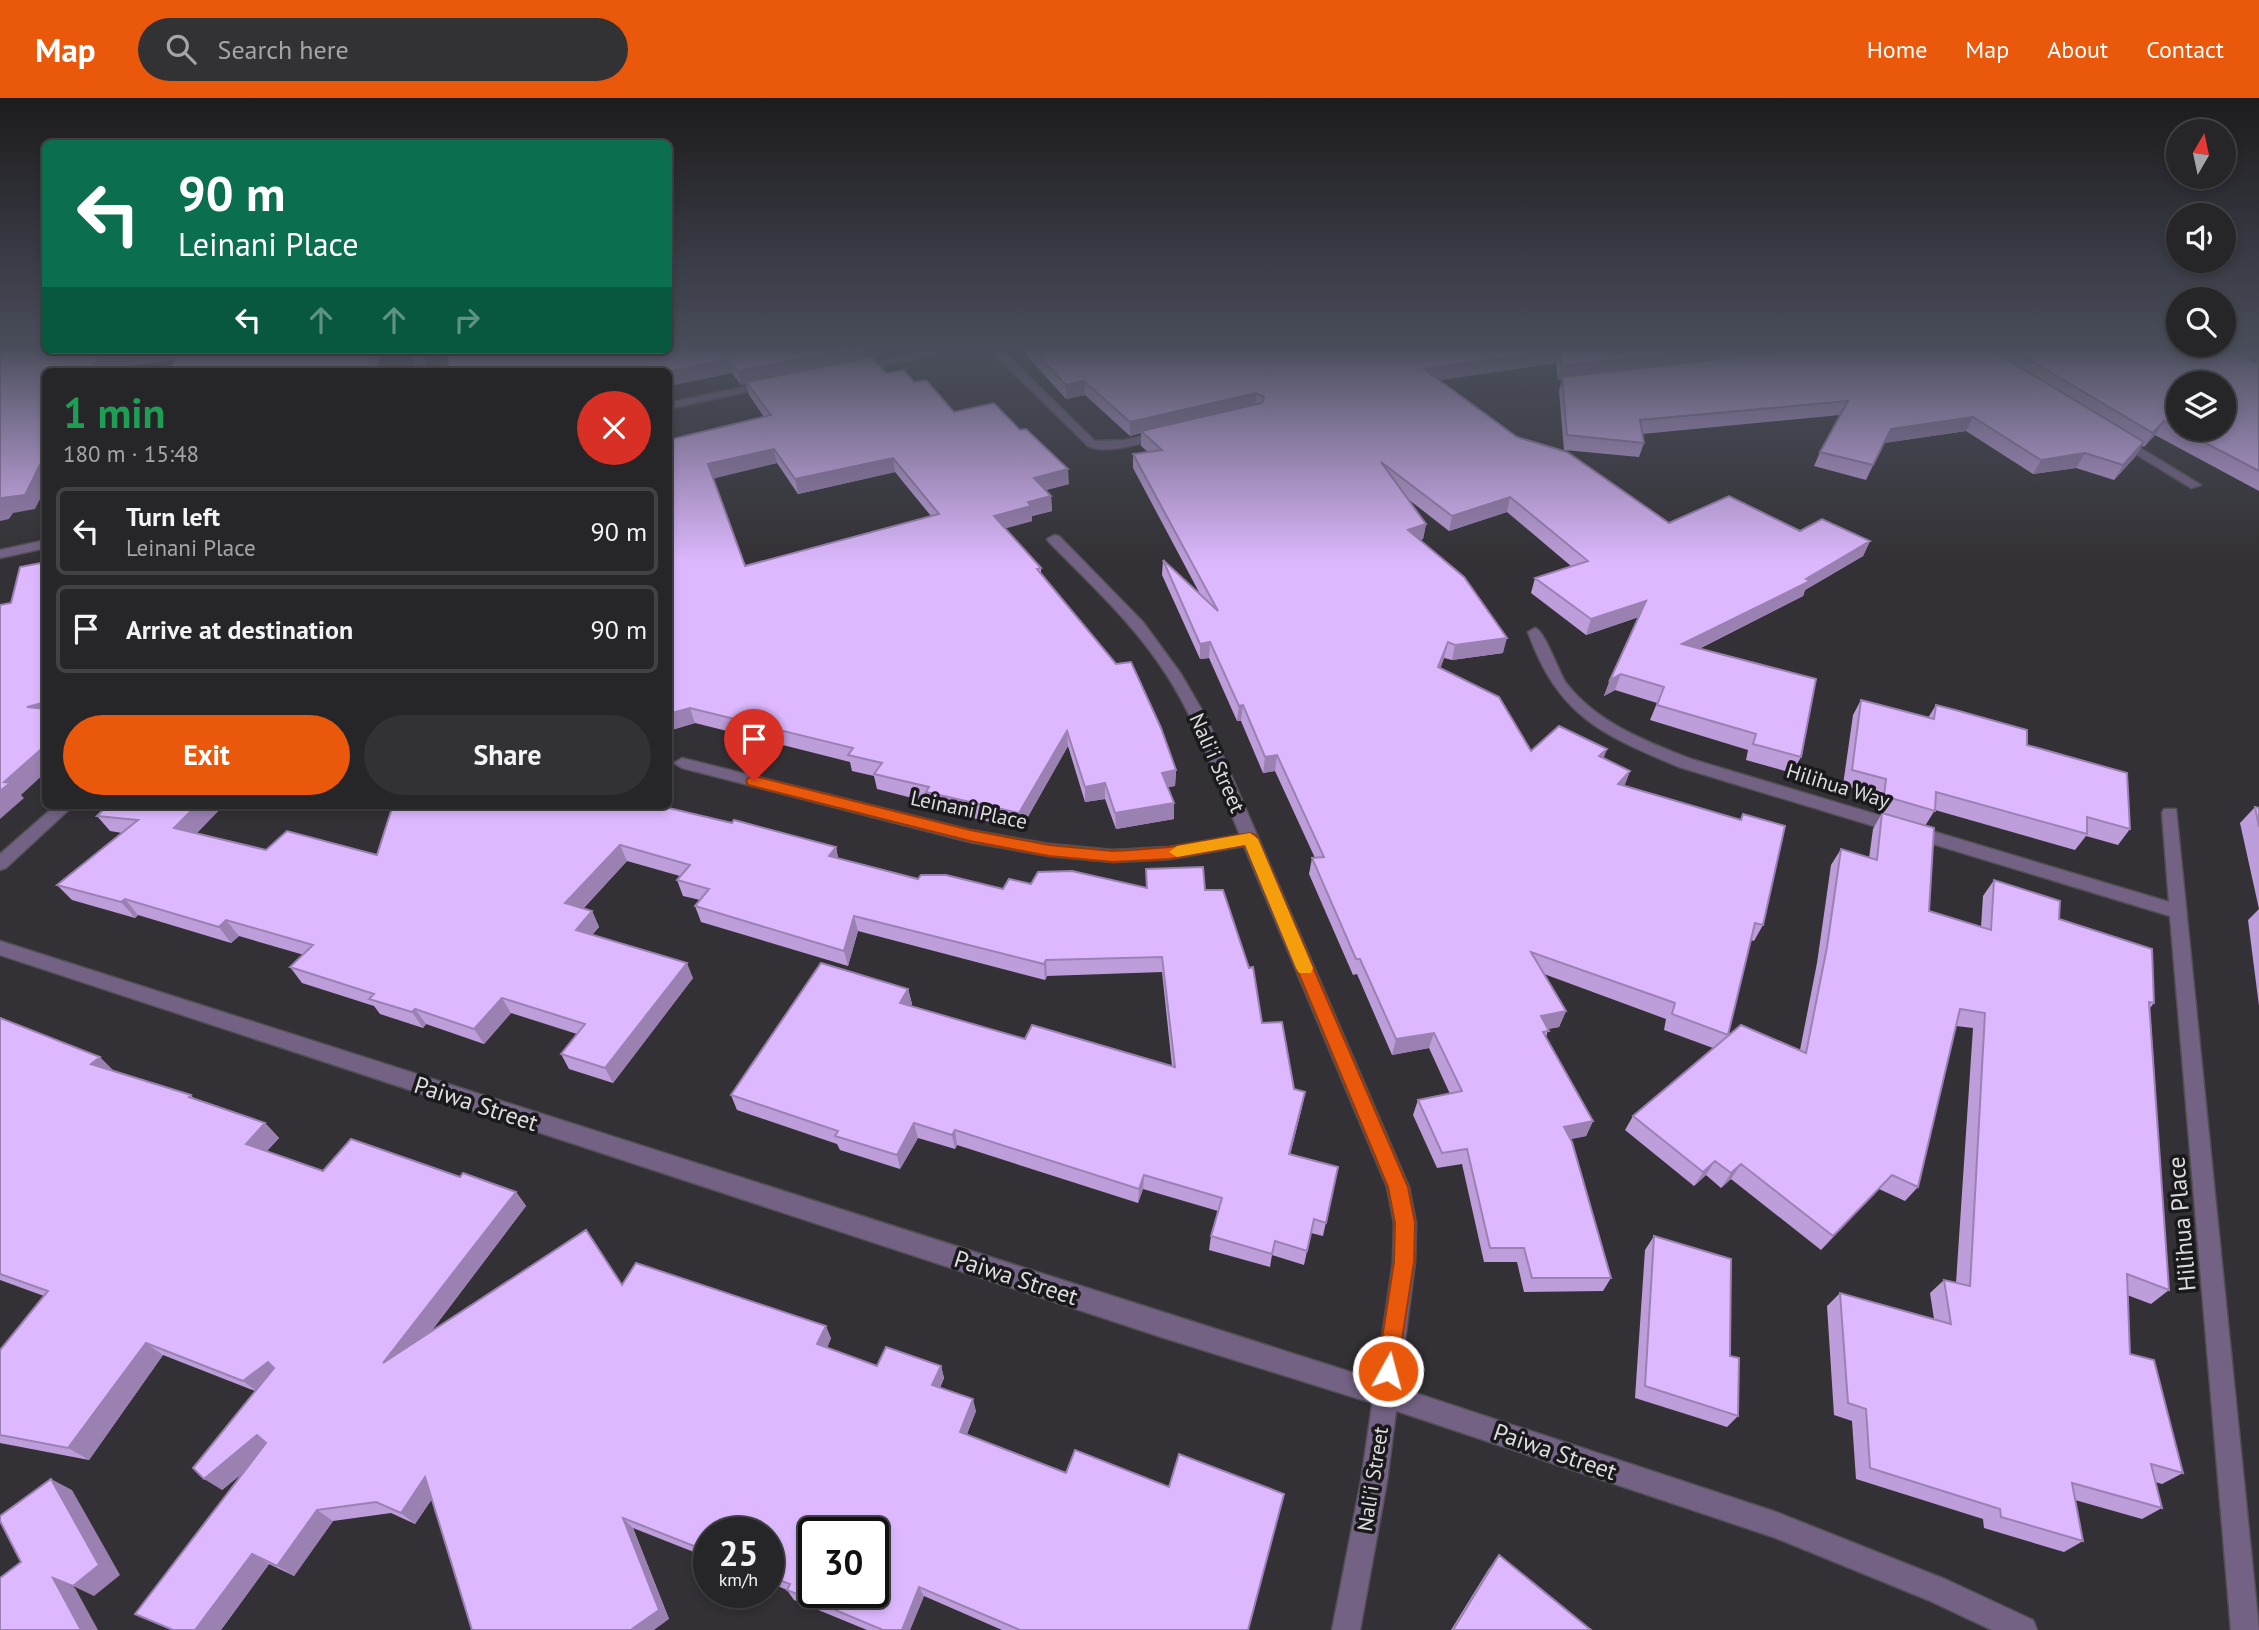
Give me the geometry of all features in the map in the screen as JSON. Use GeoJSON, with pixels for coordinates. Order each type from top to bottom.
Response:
{"type":"FeatureCollection","features":[{"type":"Feature","properties":{"kind":"street"},"geometry":{"type":"LineString","coordinates":[[1068,420],[1093,445],[1124,444],[1177,431]]}},
{"type":"Feature","properties":{"kind":"street"},"geometry":{"type":"LineString","coordinates":[[2109,433],[2195,485]]}},
{"type":"Feature","properties":{"kind":"street","name":"Nali'i Street"},"geometry":{"type":"LineString","coordinates":[[1054,539],[1138,625],[1174,674],[1198,718],[1398,1187],[1405,1223],[1404,1262],[1374,1481],[1346,1630]]}},
{"type":"Feature","properties":{"kind":"street"},"geometry":{"type":"LineString","coordinates":[[0,554],[42,545]]}},
{"type":"Feature","properties":{"kind":"street","name":"Hilihua Way"},"geometry":{"type":"LineString","coordinates":[[1535,632],[1555,681],[1583,711],[1627,739],[1685,764],[2179,912]]}},
{"type":"Feature","properties":{"kind":"street","name":"Leinani Place"},"geometry":{"type":"LineString","coordinates":[[682,763],[970,836],[1049,850],[1113,856],[1170,853],[1250,839]]}},
{"type":"Feature","properties":{"kind":"street"},"geometry":{"type":"LineString","coordinates":[[0,864],[62,809]]}},
{"type":"Feature","properties":{"kind":"street","name":"Hilihua Place"},"geometry":{"type":"LineString","coordinates":[[2170,813],[2245,1630]]}},
{"type":"Feature","properties":{"kind":"street","name":"Paiwa Street"},"geometry":{"type":"LineString","coordinates":[[0,948],[400,1080],[1385,1395],[1776,1525],[1937,1590],[2023,1630]]}},
{"type":"Feature","properties":{"kind":"building"},"geometry":{"type":"Polygon","coordinates":[[[0,420],[42,420],[42,461],[25,495],[2,498],[0,502],[0,420]]]}},
{"type":"Feature","properties":{"kind":"building"},"geometry":{"type":"Polygon","coordinates":[[[748,420],[1011,420],[1020,430],[1026,429],[1068,469],[1034,478],[1051,496],[1028,502],[1031,506],[994,516],[1041,568],[1037,569],[1116,664],[1131,662],[1161,728],[1176,770],[1162,773],[1174,803],[1115,813],[1105,783],[1085,787],[1067,731],[1019,813],[926,792],[929,787],[874,774],[882,763],[848,755],[853,748],[690,708],[672,713],[672,439],[748,420]],[[774,449],[708,464],[745,566],[939,514],[893,458],[795,479],[774,449]]]}},
{"type":"Feature","properties":{"kind":"building"},"geometry":{"type":"Polygon","coordinates":[[[1186,420],[1494,420],[1517,437],[1567,452],[1669,523],[1729,496],[1800,531],[1822,519],[1870,541],[1806,579],[1810,581],[1682,644],[1816,679],[1801,757],[1753,744],[1756,734],[1657,705],[1664,687],[1621,674],[1610,680],[1646,601],[1591,619],[1535,578],[1588,561],[1510,497],[1452,516],[1381,462],[1426,524],[1408,530],[1464,577],[1507,638],[1455,645],[1448,642],[1438,667],[1499,697],[1531,751],[1559,726],[1607,749],[1599,756],[1630,771],[1618,784],[1741,820],[1743,814],[1785,826],[1763,925],[1755,923],[1728,1035],[1672,1014],[1675,1003],[1531,952],[1566,1011],[1541,1016],[1549,1031],[1543,1032],[1593,1121],[1564,1127],[1572,1142],[1611,1278],[1532,1278],[1524,1248],[1490,1248],[1467,1149],[1442,1153],[1418,1100],[1462,1091],[1434,1033],[1396,1039],[1360,959],[1356,959],[1312,858],[1324,857],[1277,755],[1265,757],[1243,705],[1239,706],[1210,642],[1200,644],[1163,560],[1218,611],[1133,454],[1162,450],[1141,431],[1186,420]]]}},
{"type":"Feature","properties":{"kind":"building"},"geometry":{"type":"Polygon","coordinates":[[[1566,420],[1640,420],[1644,443],[1567,435],[1566,420]]]}},
{"type":"Feature","properties":{"kind":"building"},"geometry":{"type":"Polygon","coordinates":[[[1837,420],[1949,420],[1891,429],[1873,465],[1820,452],[1837,420]]]}},
{"type":"Feature","properties":{"kind":"building"},"geometry":{"type":"Polygon","coordinates":[[[1979,420],[2108,420],[2144,442],[2123,465],[2085,453],[2041,460],[1979,420]]]}},
{"type":"Feature","properties":{"kind":"building"},"geometry":{"type":"Polygon","coordinates":[[[2132,420],[2166,420],[2166,422],[2153,433],[2132,420]]]}},
{"type":"Feature","properties":{"kind":"building"},"geometry":{"type":"Polygon","coordinates":[[[2236,420],[2259,420],[2259,471],[2202,441],[2236,441],[2236,420]]]}},
{"type":"Feature","properties":{"kind":"building"},"geometry":{"type":"Polygon","coordinates":[[[42,563],[42,703],[27,707],[42,709],[42,749],[4,782],[10,783],[0,791],[0,605],[11,603],[20,567],[42,563]]]}},
{"type":"Feature","properties":{"kind":"building"},"geometry":{"type":"Polygon","coordinates":[[[1861,700],[1934,719],[1936,705],[1959,711],[2027,730],[2027,745],[2127,773],[2130,829],[2087,817],[2087,834],[1936,792],[1935,811],[1884,796],[1886,779],[1852,770],[1861,700]]]}},
{"type":"Feature","properties":{"kind":"building"},"geometry":{"type":"Polygon","coordinates":[[[2255,807],[2259,808],[2259,827],[2255,807]]]}},
{"type":"Feature","properties":{"kind":"building"},"geometry":{"type":"Polygon","coordinates":[[[104,809],[193,809],[174,828],[266,850],[287,831],[377,855],[392,809],[672,809],[732,823],[734,820],[836,847],[829,856],[918,879],[921,875],[946,875],[1003,889],[1009,879],[1031,884],[1038,872],[1072,871],[1147,888],[1146,869],[1203,867],[1205,890],[1223,890],[1249,968],[1253,967],[1262,1023],[1282,1022],[1294,1089],[1305,1092],[1289,1154],[1338,1167],[1326,1223],[1314,1219],[1307,1251],[1275,1241],[1272,1254],[1211,1236],[1222,1198],[1144,1175],[1139,1189],[955,1130],[952,1135],[914,1123],[897,1155],[835,1136],[838,1131],[731,1095],[821,963],[908,989],[900,1003],[1025,1039],[1032,1025],[1175,1067],[1162,957],[1046,960],[1044,964],[854,916],[844,951],[695,906],[709,889],[677,880],[690,865],[620,845],[565,903],[592,911],[576,930],[687,963],[605,1068],[561,1054],[585,1024],[502,998],[474,1029],[415,1009],[412,1012],[369,999],[374,994],[290,967],[313,945],[226,920],[219,927],[125,899],[121,902],[57,885],[138,820],[97,816],[104,809]]]}},
{"type":"Feature","properties":{"kind":"building"},"geometry":{"type":"Polygon","coordinates":[[[1882,813],[1934,828],[1929,911],[1991,930],[1994,880],[2060,901],[2059,919],[2152,949],[2154,1003],[2149,1002],[2169,1290],[2127,1274],[2130,1354],[2154,1360],[2183,1473],[2151,1464],[2162,1508],[2072,1483],[2083,1541],[2001,1517],[2000,1509],[1870,1468],[1866,1409],[1848,1403],[1840,1293],[1951,1324],[1944,1280],[1970,1286],[1985,1013],[1960,1009],[1918,1187],[1892,1175],[1833,1236],[1741,1164],[1731,1173],[1715,1161],[1703,1172],[1633,1116],[1741,1025],[1806,1053],[1827,947],[1841,849],[1877,860],[1882,813]]]}},
{"type":"Feature","properties":{"kind":"building"},"geometry":{"type":"Polygon","coordinates":[[[0,1018],[100,1057],[91,1064],[191,1095],[189,1097],[265,1123],[246,1144],[323,1171],[351,1139],[460,1177],[463,1173],[516,1192],[383,1363],[586,1230],[622,1285],[636,1263],[826,1326],[817,1344],[877,1366],[886,1347],[941,1366],[932,1385],[973,1399],[960,1432],[1066,1473],[1075,1450],[1169,1487],[1179,1454],[1284,1494],[1248,1630],[1020,1630],[919,1587],[902,1630],[883,1630],[830,1608],[889,1608],[889,1517],[798,1517],[798,1595],[787,1590],[790,1584],[784,1582],[784,1517],[693,1517],[693,1546],[623,1518],[659,1610],[632,1630],[472,1630],[425,1477],[401,1513],[376,1502],[317,1510],[277,1566],[252,1554],[195,1630],[173,1630],[135,1614],[266,1443],[257,1435],[204,1479],[193,1468],[274,1368],[268,1362],[243,1381],[146,1343],[68,1448],[0,1435],[0,1350],[48,1291],[0,1274],[0,1018]]]}},
{"type":"Feature","properties":{"kind":"building"},"geometry":{"type":"Polygon","coordinates":[[[1654,1236],[1731,1259],[1730,1356],[1739,1358],[1738,1416],[1645,1386],[1654,1236]]]}},
{"type":"Feature","properties":{"kind":"building"},"geometry":{"type":"Polygon","coordinates":[[[51,1479],[99,1565],[73,1586],[53,1578],[81,1630],[0,1630],[0,1578],[21,1562],[0,1516],[51,1479]]]}},
{"type":"Feature","properties":{"kind":"building"},"geometry":{"type":"Polygon","coordinates":[[[1499,1555],[1591,1630],[1453,1630],[1499,1555]]]}},
{"type":"Feature","properties":{"kind":"slow traffic"},"geometry":{"type":"LineString","coordinates":[[1177,852],[1250,839],[1305,968]]}},
{"type":"Feature","properties":{"kind":"route"},"geometry":{"type":"LineString","coordinates":[[754,781],[970,836],[1049,850],[1113,856],[1170,853],[1250,839],[1398,1187],[1405,1223],[1404,1262],[1388,1371]]}}]}
